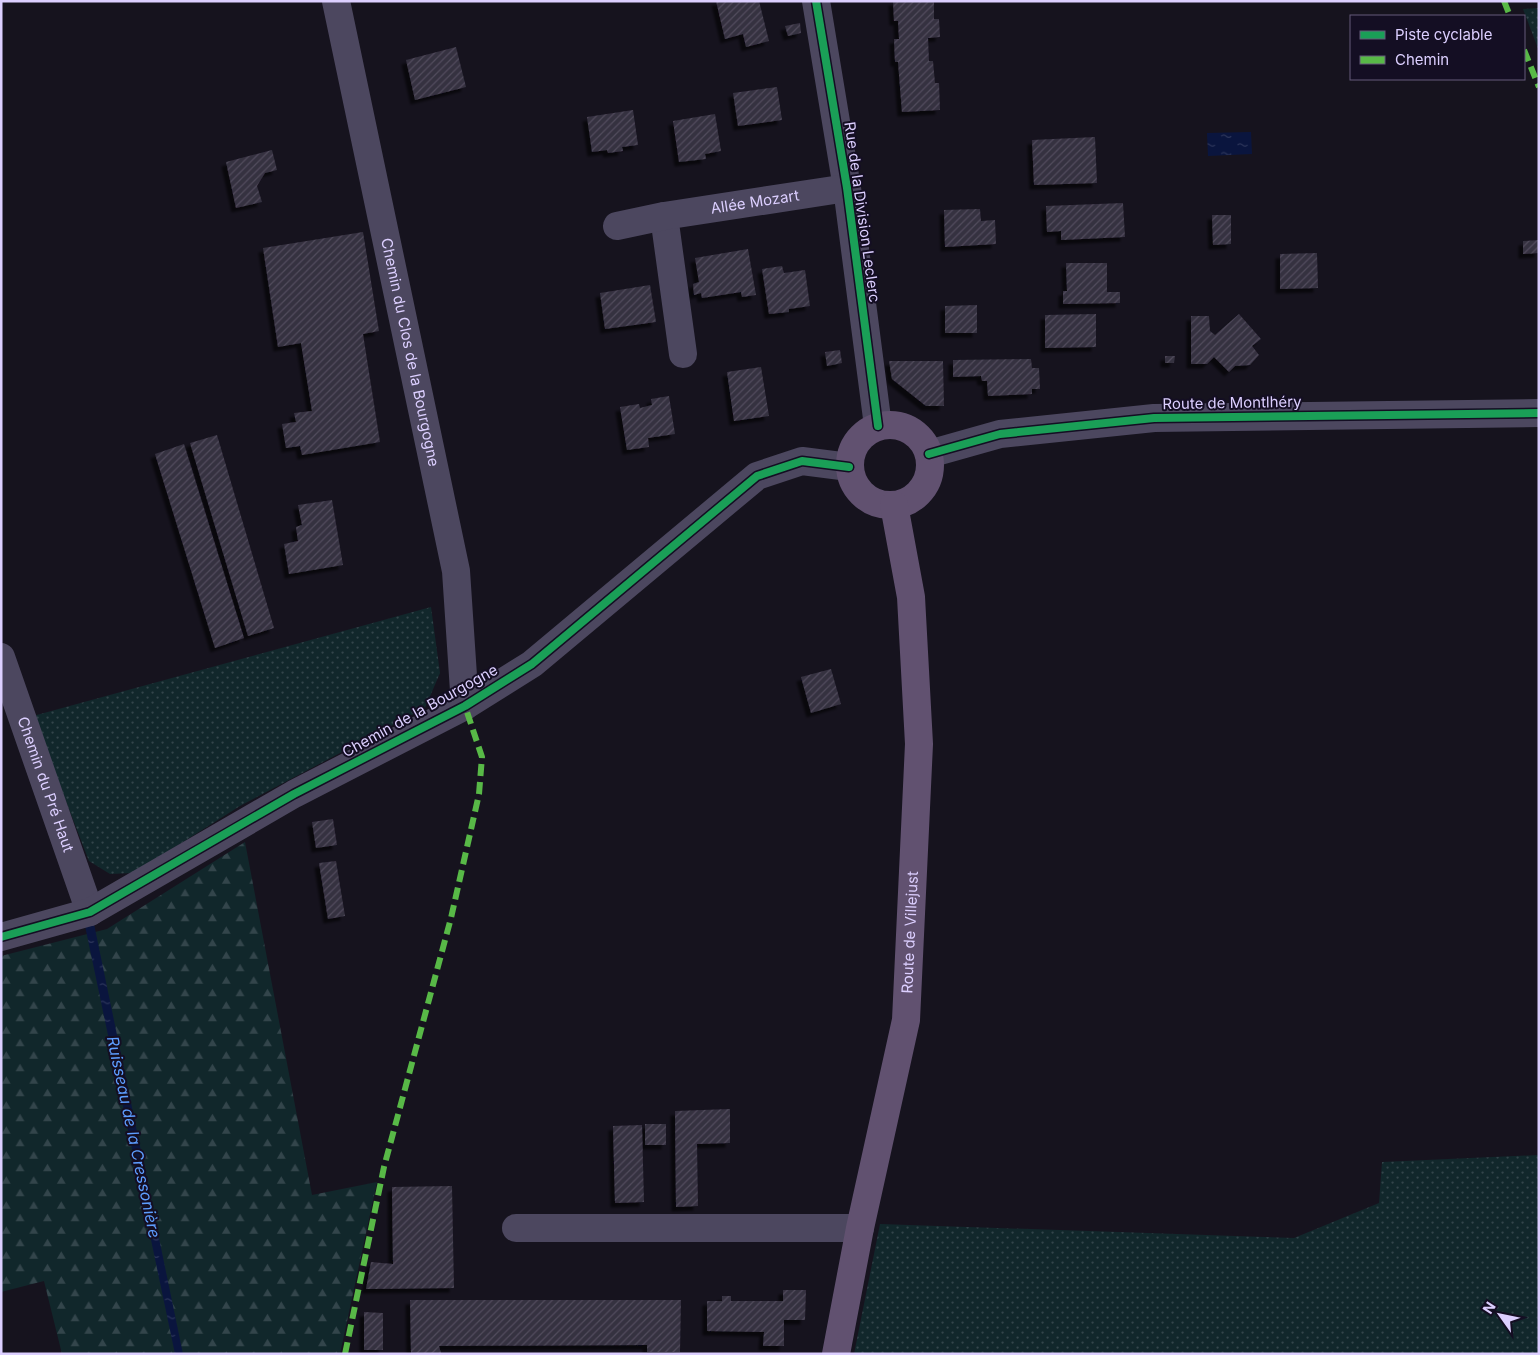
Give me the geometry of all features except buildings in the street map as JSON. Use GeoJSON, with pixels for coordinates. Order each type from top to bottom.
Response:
{"type":"FeatureCollection","features":[{"type":"Feature","properties":{"kind":"main road"},"geometry":{"type":"LineString","coordinates":[[890,424],[908,429],[920,437],[929,454],[930,469],[926,483],[917,495],[904,503],[894,505],[876,503],[867,498],[853,483],[849,467],[856,442],[871,429],[878,426],[890,424]]}},
{"type":"Feature","properties":{"kind":"main road","name":"Route de Villejust"},"geometry":{"type":"LineString","coordinates":[[836,1354],[860,1228],[906,1020],[919,754],[911,597],[894,505]]}},
{"type":"Feature","properties":{"kind":"street","name":"Chemin du Clos de la Bourgogne"},"geometry":{"type":"LineString","coordinates":[[336,1],[456,571],[465,706]]}},
{"type":"Feature","properties":{"kind":"street","name":"Rue de la Division Leclerc"},"geometry":{"type":"LineString","coordinates":[[816,1],[847,188],[878,426]]}},
{"type":"Feature","properties":{"kind":"street","name":"Allée Mozart"},"geometry":{"type":"LineString","coordinates":[[617,226],[664,216],[847,188]]}},
{"type":"Feature","properties":{"kind":"street"},"geometry":{"type":"LineString","coordinates":[[664,216],[683,354]]}},
{"type":"Feature","properties":{"kind":"street","name":"Route de Montlhéry"},"geometry":{"type":"LineString","coordinates":[[929,454],[1000,434],[1154,418],[1539,413]]}},
{"type":"Feature","properties":{"kind":"street","name":"Chemin de la Bourgogne"},"geometry":{"type":"LineString","coordinates":[[1,937],[90,912],[294,794],[465,706],[532,664],[758,476],[802,461],[849,467]]}},
{"type":"Feature","properties":{"kind":"street","name":"Chemin du Pré Haut"},"geometry":{"type":"LineString","coordinates":[[1,657],[90,912]]}},
{"type":"Feature","properties":{"kind":"street"},"geometry":{"type":"LineString","coordinates":[[516,1228],[860,1228]]}},
{"type":"Feature","properties":{"kind":"green space"},"geometry":{"type":"Polygon","coordinates":[[[1539,8],[1539,51],[1523,9],[1539,8]]]}},
{"type":"Feature","properties":{"kind":"green space"},"geometry":{"type":"Polygon","coordinates":[[[431,607],[440,673],[425,708],[240,806],[134,873],[110,874],[89,861],[33,716],[431,607]]]}},
{"type":"Feature","properties":{"kind":"green space"},"geometry":{"type":"Polygon","coordinates":[[[245,842],[312,1195],[377,1182],[340,1354],[62,1354],[44,1281],[1,1292],[1,956],[107,929],[245,842]]]}},
{"type":"Feature","properties":{"kind":"green space"},"geometry":{"type":"Polygon","coordinates":[[[1539,1155],[1539,1354],[854,1354],[880,1224],[1294,1238],[1379,1203],[1382,1162],[1539,1155]]]}},
{"type":"Feature","properties":{"kind":"water"},"geometry":{"type":"Polygon","coordinates":[[[1251,132],[1252,154],[1208,156],[1207,133],[1251,132]]]}},
{"type":"Feature","properties":{"kind":"water","name":"Ruisseau de la Cressonière"},"geometry":{"type":"Polygon","coordinates":[[[93,919],[183,1354],[175,1354],[84,921],[93,919]]]}},
{"type":"Feature","properties":{"kind":"marked path"},"geometry":{"type":"LineString","coordinates":[[1504,1],[1510,15]]}},
{"type":"Feature","properties":{"kind":"marked path"},"geometry":{"type":"LineString","coordinates":[[1525,52],[1539,87]]}},
{"type":"Feature","properties":{"kind":"marked path"},"geometry":{"type":"LineString","coordinates":[[345,1354],[384,1167],[451,918],[479,794],[482,757],[465,706]]}},
{"type":"Feature","properties":{"kind":"cycle path"},"geometry":{"type":"LineString","coordinates":[[816,1],[847,188],[878,426]]}},
{"type":"Feature","properties":{"kind":"cycle path"},"geometry":{"type":"LineString","coordinates":[[929,454],[1000,434],[1154,418],[1539,413]]}},
{"type":"Feature","properties":{"kind":"cycle path"},"geometry":{"type":"LineString","coordinates":[[1,937],[90,912],[294,794],[465,706],[532,664],[757,476],[802,461],[849,467]]}}]}
